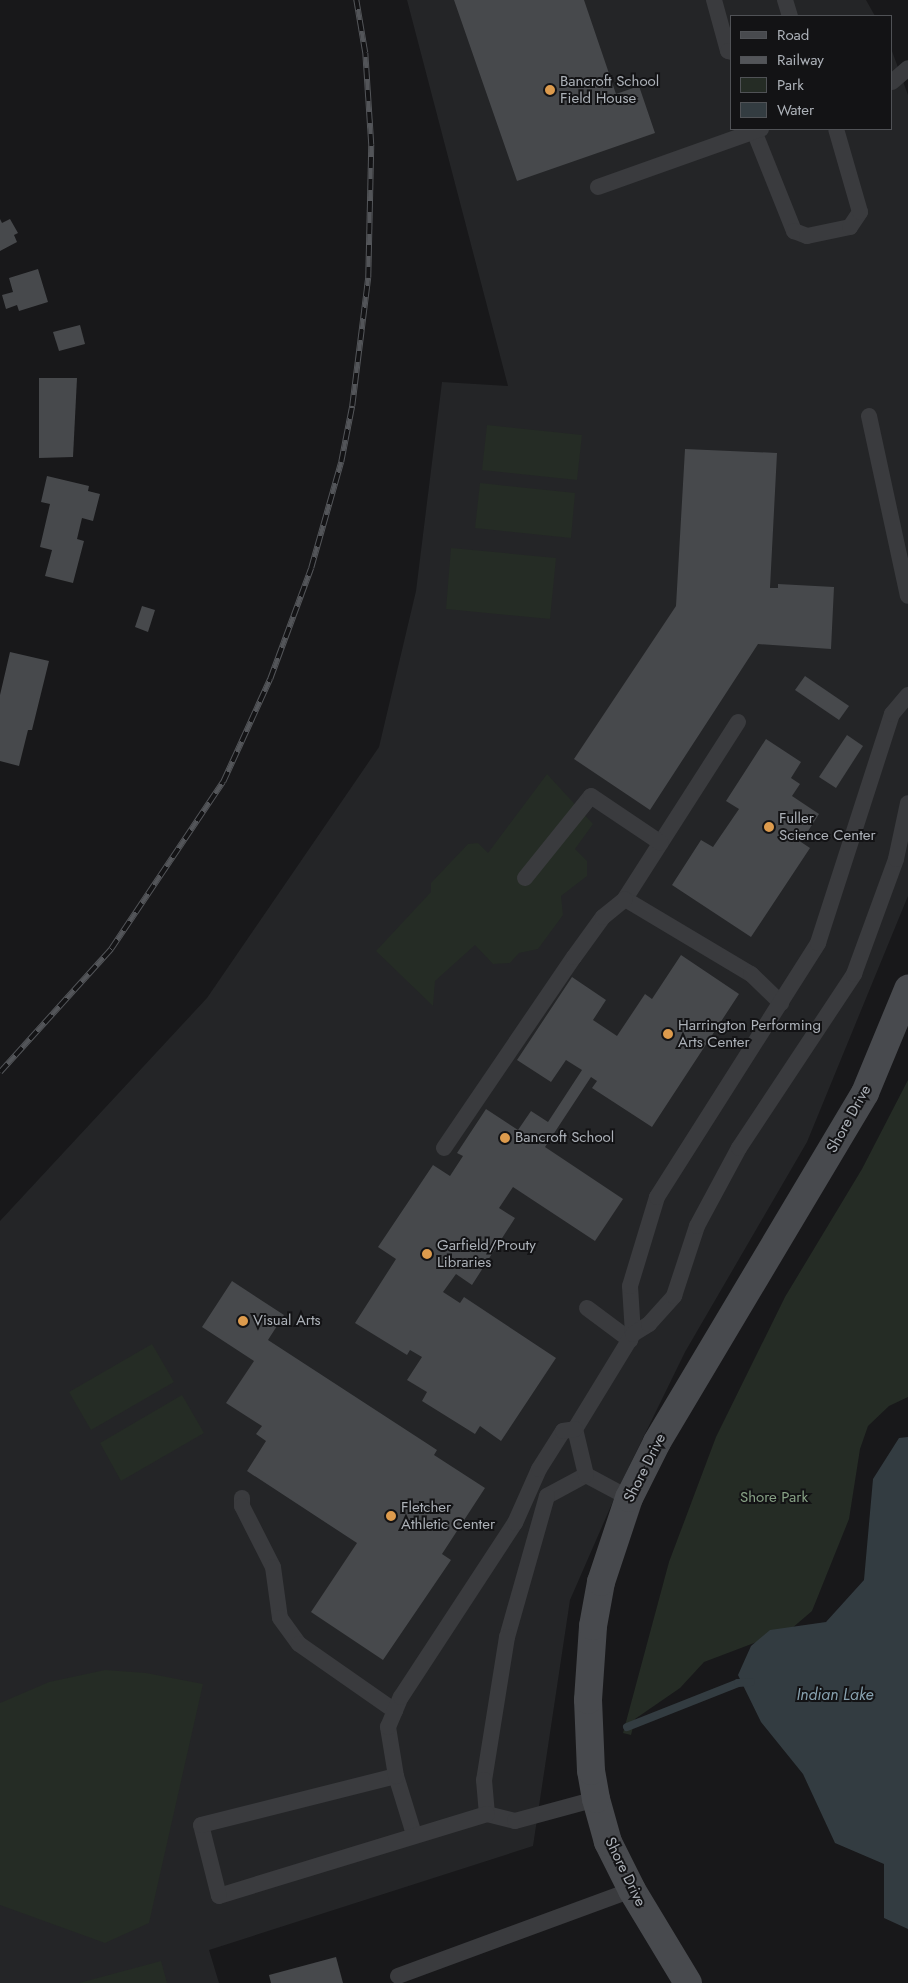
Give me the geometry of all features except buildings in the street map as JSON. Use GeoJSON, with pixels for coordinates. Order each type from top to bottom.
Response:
{"type":"FeatureCollection","features":[{"type":"Feature","properties":{"kind":"main road","name":"Shore Drive"},"geometry":{"type":"LineString","coordinates":[[688,1983],[632,1890],[608,1842],[590,1771],[588,1717],[593,1626],[609,1550],[628,1498],[664,1429],[865,1093],[908,989]]}},
{"type":"Feature","properties":{"kind":"lane"},"geometry":{"type":"LineString","coordinates":[[714,0],[728,50],[730,51]]}},
{"type":"Feature","properties":{"kind":"lane"},"geometry":{"type":"LineString","coordinates":[[785,0],[790,15]]}},
{"type":"Feature","properties":{"kind":"lane"},"geometry":{"type":"LineString","coordinates":[[893,81],[908,68]]}},
{"type":"Feature","properties":{"kind":"lane"},"geometry":{"type":"LineString","coordinates":[[598,187],[757,130],[794,231],[807,236],[850,227],[860,212],[836,130]]}},
{"type":"Feature","properties":{"kind":"lane"},"geometry":{"type":"LineString","coordinates":[[869,416],[908,596]]}},
{"type":"Feature","properties":{"kind":"lane"},"geometry":{"type":"LineString","coordinates":[[632,1337],[630,1286],[658,1197],[818,942],[892,714],[908,695]]}},
{"type":"Feature","properties":{"kind":"lane"},"geometry":{"type":"LineString","coordinates":[[444,1148],[574,957],[604,917],[625,899],[738,722]]}},
{"type":"Feature","properties":{"kind":"lane"},"geometry":{"type":"LineString","coordinates":[[525,878],[591,796],[661,843]]}},
{"type":"Feature","properties":{"kind":"lane"},"geometry":{"type":"LineString","coordinates":[[628,1498],[586,1475],[575,1429],[632,1337],[649,1324],[674,1296],[697,1226],[740,1148],[854,974],[896,859],[908,803]]}},
{"type":"Feature","properties":{"kind":"lane"},"geometry":{"type":"LineString","coordinates":[[625,899],[751,974],[781,1002]]}},
{"type":"Feature","properties":{"kind":"lane"},"geometry":{"type":"LineString","coordinates":[[587,1308],[632,1337]]}},
{"type":"Feature","properties":{"kind":"lane"},"geometry":{"type":"LineString","coordinates":[[414,1834],[396,1776],[388,1727],[401,1697],[515,1523],[539,1469],[563,1431],[575,1429]]}},
{"type":"Feature","properties":{"kind":"lane"},"geometry":{"type":"LineString","coordinates":[[487,1814],[484,1780],[508,1637],[547,1496],[586,1475]]}},
{"type":"Feature","properties":{"kind":"lane"},"geometry":{"type":"LineString","coordinates":[[242,1498],[242,1506],[274,1567],[280,1618],[299,1644],[395,1711]]}},
{"type":"Feature","properties":{"kind":"lane"},"geometry":{"type":"LineString","coordinates":[[396,1776],[201,1825],[219,1896],[414,1834],[487,1814],[515,1821],[596,1799]]}},
{"type":"Feature","properties":{"kind":"lane"},"geometry":{"type":"LineString","coordinates":[[398,1976],[632,1890]]}},
{"type":"Feature","properties":{"kind":"shaded area","name":"Bancroft School"},"geometry":{"type":"Polygon","coordinates":[[[407,0],[866,0],[874,15],[730,15],[730,130],[893,130],[893,54],[908,95],[908,896],[807,1142],[685,1352],[621,1483],[570,1600],[533,1846],[209,1950],[219,1983],[0,1983],[0,1221],[207,998],[379,747],[416,591],[442,382],[508,386],[407,0]]]}},
{"type":"Feature","properties":{"kind":"green space"},"geometry":{"type":"Polygon","coordinates":[[[487,425],[582,435],[577,480],[482,470],[487,425]]]}},
{"type":"Feature","properties":{"kind":"green space"},"geometry":{"type":"Polygon","coordinates":[[[480,483],[575,493],[571,538],[475,528],[480,483]]]}},
{"type":"Feature","properties":{"kind":"green space"},"geometry":{"type":"Polygon","coordinates":[[[451,548],[556,558],[550,619],[446,609],[451,548]]]}},
{"type":"Feature","properties":{"kind":"green space"},"geometry":{"type":"Polygon","coordinates":[[[547,774],[593,824],[575,849],[587,861],[587,876],[561,896],[563,915],[538,949],[519,953],[510,963],[493,964],[475,945],[435,981],[433,1006],[376,951],[431,892],[431,883],[468,844],[478,843],[488,853],[547,774]]]}},
{"type":"Feature","properties":{"kind":"green space","name":"Shore Park"},"geometry":{"type":"Polygon","coordinates":[[[908,1080],[908,1397],[889,1406],[868,1426],[860,1449],[849,1519],[812,1611],[791,1629],[704,1662],[680,1688],[635,1719],[631,1735],[623,1733],[669,1562],[716,1437],[785,1297],[862,1169],[908,1080]]]}},
{"type":"Feature","properties":{"kind":"green space"},"geometry":{"type":"Polygon","coordinates":[[[152,1344],[174,1382],[91,1430],[69,1392],[152,1344]]]}},
{"type":"Feature","properties":{"kind":"green space"},"geometry":{"type":"Polygon","coordinates":[[[182,1395],[204,1433],[121,1481],[100,1443],[182,1395]]]}},
{"type":"Feature","properties":{"kind":"green space"},"geometry":{"type":"Polygon","coordinates":[[[105,1670],[146,1673],[203,1684],[149,1923],[105,1943],[0,1905],[0,1703],[49,1682],[105,1670]]]}},
{"type":"Feature","properties":{"kind":"green space"},"geometry":{"type":"Polygon","coordinates":[[[161,1961],[167,1983],[79,1983],[161,1961]]]}},
{"type":"Feature","properties":{"kind":"water","name":"Indian Lake"},"geometry":{"type":"Polygon","coordinates":[[[908,1437],[908,1929],[884,1918],[884,1864],[835,1843],[803,1774],[761,1722],[738,1675],[751,1646],[770,1630],[826,1622],[864,1580],[873,1479],[899,1438],[908,1437]]]}},
{"type":"Feature","properties":{"kind":"waterway"},"geometry":{"type":"LineString","coordinates":[[627,1727],[738,1683],[751,1682]]}},
{"type":"Feature","properties":{"kind":"railway"},"geometry":{"type":"LineString","coordinates":[[0,1072],[111,949],[223,782],[270,679],[311,568],[341,462],[352,406],[368,278],[371,145],[365,53],[356,0]]}},
{"type":"Feature","properties":{"kind":"place","name":"Bancroft School Field House"},"geometry":{"type":"Point","coordinates":[550,90]}},
{"type":"Feature","properties":{"kind":"place","name":"Fuller Science Center"},"geometry":{"type":"Point","coordinates":[769,827]}},
{"type":"Feature","properties":{"kind":"place","name":"Harrington Performing Arts Center"},"geometry":{"type":"Point","coordinates":[668,1034]}},
{"type":"Feature","properties":{"kind":"place","name":"Bancroft School"},"geometry":{"type":"Point","coordinates":[505,1138]}},
{"type":"Feature","properties":{"kind":"place","name":"Garfield/Prouty Libraries"},"geometry":{"type":"Point","coordinates":[427,1254]}},
{"type":"Feature","properties":{"kind":"place","name":"Visual Arts"},"geometry":{"type":"Point","coordinates":[243,1321]}},
{"type":"Feature","properties":{"kind":"place","name":"Fletcher Athletic Center"},"geometry":{"type":"Point","coordinates":[391,1516]}}]}
